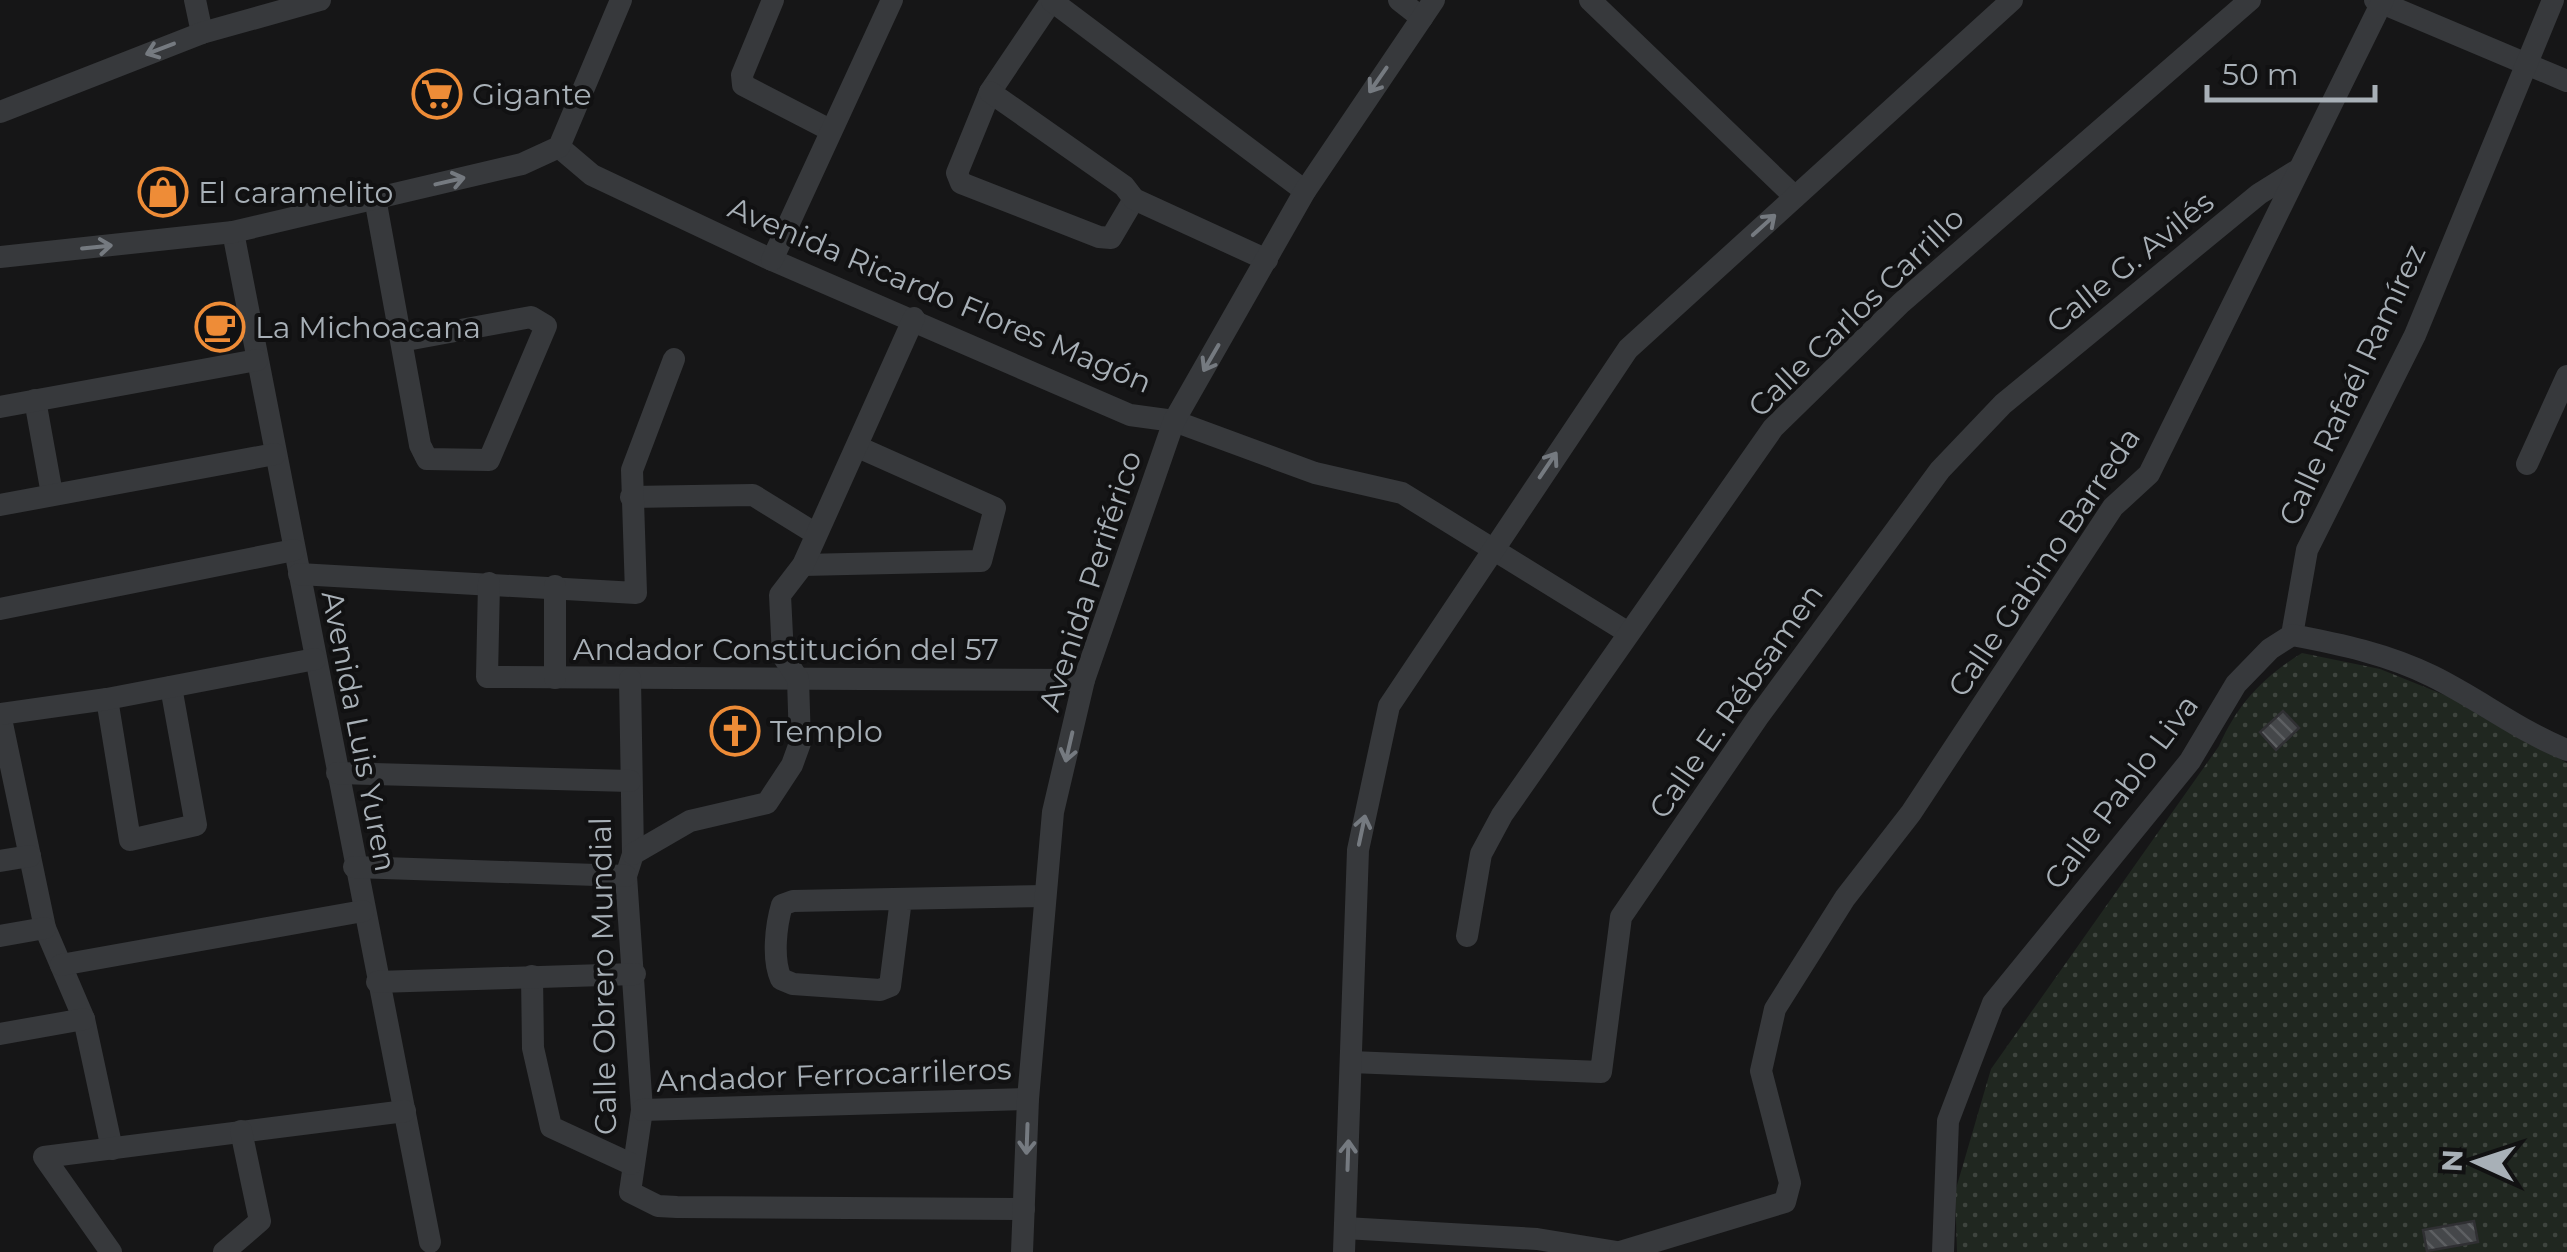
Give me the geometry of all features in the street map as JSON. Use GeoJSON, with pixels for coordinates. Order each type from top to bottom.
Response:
{"type":"FeatureCollection","features":[{"type":"Feature","properties":{"kind":"street"},"geometry":{"type":"LineString","coordinates":[[195,0],[202,33]]}},
{"type":"Feature","properties":{"kind":"street"},"geometry":{"type":"LineString","coordinates":[[0,112],[202,33],[320,0]]}},
{"type":"Feature","properties":{"kind":"street"},"geometry":{"type":"LineString","coordinates":[[0,257],[233,232],[522,164],[559,147],[620,0]]}},
{"type":"Feature","properties":{"kind":"street"},"geometry":{"type":"LineString","coordinates":[[773,0],[742,75],[743,85],[830,130]]}},
{"type":"Feature","properties":{"kind":"street"},"geometry":{"type":"LineString","coordinates":[[1134,199],[1111,238],[969,190],[957,174],[990,92],[1052,0],[1304,191]]}},
{"type":"Feature","properties":{"kind":"street"},"geometry":{"type":"LineString","coordinates":[[1399,0],[1428,9]]}},
{"type":"Feature","properties":{"kind":"street"},"geometry":{"type":"LineString","coordinates":[[1590,0],[1795,197]]}},
{"type":"Feature","properties":{"kind":"street"},"geometry":{"type":"LineString","coordinates":[[1344,1252],[1358,850],[1389,706],[1628,349],[2012,0]]}},
{"type":"Feature","properties":{"kind":"street","name":"Calle Carlos Carrillo"},"geometry":{"type":"LineString","coordinates":[[1468,936],[1482,854],[1502,814],[1772,428],[1826,373],[2250,0]]}},
{"type":"Feature","properties":{"kind":"street","name":"Calle Rafaél Ramírez"},"geometry":{"type":"LineString","coordinates":[[2292,635],[2308,550],[2414,335],[2553,0]]}},
{"type":"Feature","properties":{"kind":"street"},"geometry":{"type":"LineString","coordinates":[[2380,1],[2567,81]]}},
{"type":"Feature","properties":{"kind":"street","name":"Calle Gabino Barreda"},"geometry":{"type":"LineString","coordinates":[[1618,1252],[1785,1202],[1790,1183],[1761,1071],[1775,1009],[1845,898],[1911,813],[2113,506],[2149,474],[2380,1]]}},
{"type":"Feature","properties":{"kind":"street"},"geometry":{"type":"LineString","coordinates":[[772,260],[882,3]]}},
{"type":"Feature","properties":{"kind":"street","name":"Avenida Periférico"},"geometry":{"type":"LineString","coordinates":[[1022,1252],[1028,1099],[1044,896],[1054,812],[1084,680],[1174,421],[1304,191],[1428,9]]}},
{"type":"Feature","properties":{"kind":"street"},"geometry":{"type":"LineString","coordinates":[[990,92],[1124,186],[1134,199],[1267,260]]}},
{"type":"Feature","properties":{"kind":"street","name":"Avenida Ricardo Flores Magón"},"geometry":{"type":"LineString","coordinates":[[559,147],[592,175],[772,260],[1130,414],[1174,421],[1315,473],[1402,493],[1628,632]]}},
{"type":"Feature","properties":{"kind":"street","name":"Calle G. Avilés"},"geometry":{"type":"LineString","coordinates":[[2003,404],[2259,194],[2298,170]]}},
{"type":"Feature","properties":{"kind":"street"},"geometry":{"type":"LineString","coordinates":[[375,198],[401,342],[422,454],[427,459],[489,460],[546,326],[531,317],[401,342]]}},
{"type":"Feature","properties":{"kind":"street","name":"Avenida Luis Yuren"},"geometry":{"type":"LineString","coordinates":[[233,232],[354,867],[405,1110],[425,1247]]}},
{"type":"Feature","properties":{"kind":"street"},"geometry":{"type":"LineString","coordinates":[[354,867],[630,865],[690,821],[767,803],[792,766],[800,743],[798,679],[783,656],[780,595],[803,565],[914,318]]}},
{"type":"Feature","properties":{"kind":"street"},"geometry":{"type":"LineString","coordinates":[[0,609],[297,562],[636,593],[632,497],[639,446],[674,358]]}},
{"type":"Feature","properties":{"kind":"street"},"geometry":{"type":"LineString","coordinates":[[0,407],[257,360]]}},
{"type":"Feature","properties":{"kind":"street"},"geometry":{"type":"LineString","coordinates":[[2527,464],[2567,376]]}},
{"type":"Feature","properties":{"kind":"street"},"geometry":{"type":"LineString","coordinates":[[36,400],[52,494]]}},
{"type":"Feature","properties":{"kind":"street","name":"Calle E. Rébsamen"},"geometry":{"type":"LineString","coordinates":[[1352,1062],[1602,1072],[1622,917],[1758,718],[1940,470],[2003,404]]}},
{"type":"Feature","properties":{"kind":"street"},"geometry":{"type":"LineString","coordinates":[[803,565],[981,561],[995,508],[858,447]]}},
{"type":"Feature","properties":{"kind":"street"},"geometry":{"type":"LineString","coordinates":[[0,505],[275,454]]}},
{"type":"Feature","properties":{"kind":"street"},"geometry":{"type":"LineString","coordinates":[[632,497],[753,496],[816,534]]}},
{"type":"Feature","properties":{"kind":"street","name":"Andador Constitución del 57"},"geometry":{"type":"LineString","coordinates":[[489,582],[487,677],[1084,680]]}},
{"type":"Feature","properties":{"kind":"street"},"geometry":{"type":"LineString","coordinates":[[556,586],[556,678]]}},
{"type":"Feature","properties":{"kind":"street"},"geometry":{"type":"LineString","coordinates":[[2292,635],[2395,660],[2473,698],[2528,734],[2567,750]]}},
{"type":"Feature","properties":{"kind":"street","name":"Calle Pablo Liva"},"geometry":{"type":"LineString","coordinates":[[1943,1252],[1941,1220],[1948,1121],[1993,1003],[2190,761],[2236,684],[2270,649],[2292,635]]}},
{"type":"Feature","properties":{"kind":"street"},"geometry":{"type":"LineString","coordinates":[[112,1149],[84,1020],[45,928],[0,714],[107,699],[315,659]]}},
{"type":"Feature","properties":{"kind":"street","name":"Calle Obrero Mundial"},"geometry":{"type":"LineString","coordinates":[[630,679],[630,865],[642,1110],[630,1192],[638,1199],[678,1207],[1024,1209]]}},
{"type":"Feature","properties":{"kind":"street"},"geometry":{"type":"LineString","coordinates":[[107,699],[130,840],[196,825],[171,687]]}},
{"type":"Feature","properties":{"kind":"street"},"geometry":{"type":"LineString","coordinates":[[338,773],[630,781]]}},
{"type":"Feature","properties":{"kind":"street"},"geometry":{"type":"LineString","coordinates":[[0,861],[30,856]]}},
{"type":"Feature","properties":{"kind":"street"},"geometry":{"type":"LineString","coordinates":[[902,899],[890,986],[880,990],[793,984],[781,979],[776,969],[782,904],[793,900],[1044,896]]}},
{"type":"Feature","properties":{"kind":"street"},"geometry":{"type":"LineString","coordinates":[[61,966],[363,911]]}},
{"type":"Feature","properties":{"kind":"street"},"geometry":{"type":"LineString","coordinates":[[0,936],[45,928]]}},
{"type":"Feature","properties":{"kind":"street"},"geometry":{"type":"LineString","coordinates":[[377,982],[635,974]]}},
{"type":"Feature","properties":{"kind":"street"},"geometry":{"type":"LineString","coordinates":[[532,976],[534,1048],[551,1127],[632,1164]]}},
{"type":"Feature","properties":{"kind":"street"},"geometry":{"type":"LineString","coordinates":[[0,1034],[84,1020]]}},
{"type":"Feature","properties":{"kind":"street","name":"Andador Ferrocarrileros"},"geometry":{"type":"LineString","coordinates":[[642,1110],[1028,1099]]}},
{"type":"Feature","properties":{"kind":"street"},"geometry":{"type":"LineString","coordinates":[[112,1252],[44,1157],[405,1110]]}},
{"type":"Feature","properties":{"kind":"street"},"geometry":{"type":"LineString","coordinates":[[224,1252],[260,1220],[241,1132]]}},
{"type":"Feature","properties":{"kind":"street"},"geometry":{"type":"LineString","coordinates":[[1345,1228],[1538,1238],[1618,1252]]}},
{"type":"Feature","properties":{"kind":"street"},"geometry":{"type":"LineString","coordinates":[[425,1247],[453,1252]]}},
{"type":"Feature","properties":{"kind":"shaded area"},"geometry":{"type":"Polygon","coordinates":[[[2302,653],[2380,669],[2457,700],[2567,763],[2567,1252],[1957,1252],[1955,1192],[1991,1069],[2219,746],[2243,704],[2275,672],[2302,653]]]}},
{"type":"Feature","properties":{"kind":"building"},"geometry":{"type":"Polygon","coordinates":[[[2283,711],[2299,728],[2276,750],[2260,732],[2283,711]]]}},
{"type":"Feature","properties":{"kind":"building"},"geometry":{"type":"Polygon","coordinates":[[[2474,1221],[2478,1242],[2427,1251],[2423,1230],[2474,1221]]]}},
{"type":"Feature","properties":{"kind":"place","name":"Gigante"},"geometry":{"type":"Point","coordinates":[437,94]}},
{"type":"Feature","properties":{"kind":"place","name":"El caramelito"},"geometry":{"type":"Point","coordinates":[163,192]}},
{"type":"Feature","properties":{"kind":"place","name":"La Michoacana"},"geometry":{"type":"Point","coordinates":[220,327]}},
{"type":"Feature","properties":{"kind":"place","name":"Templo"},"geometry":{"type":"Point","coordinates":[735,731]}}]}
